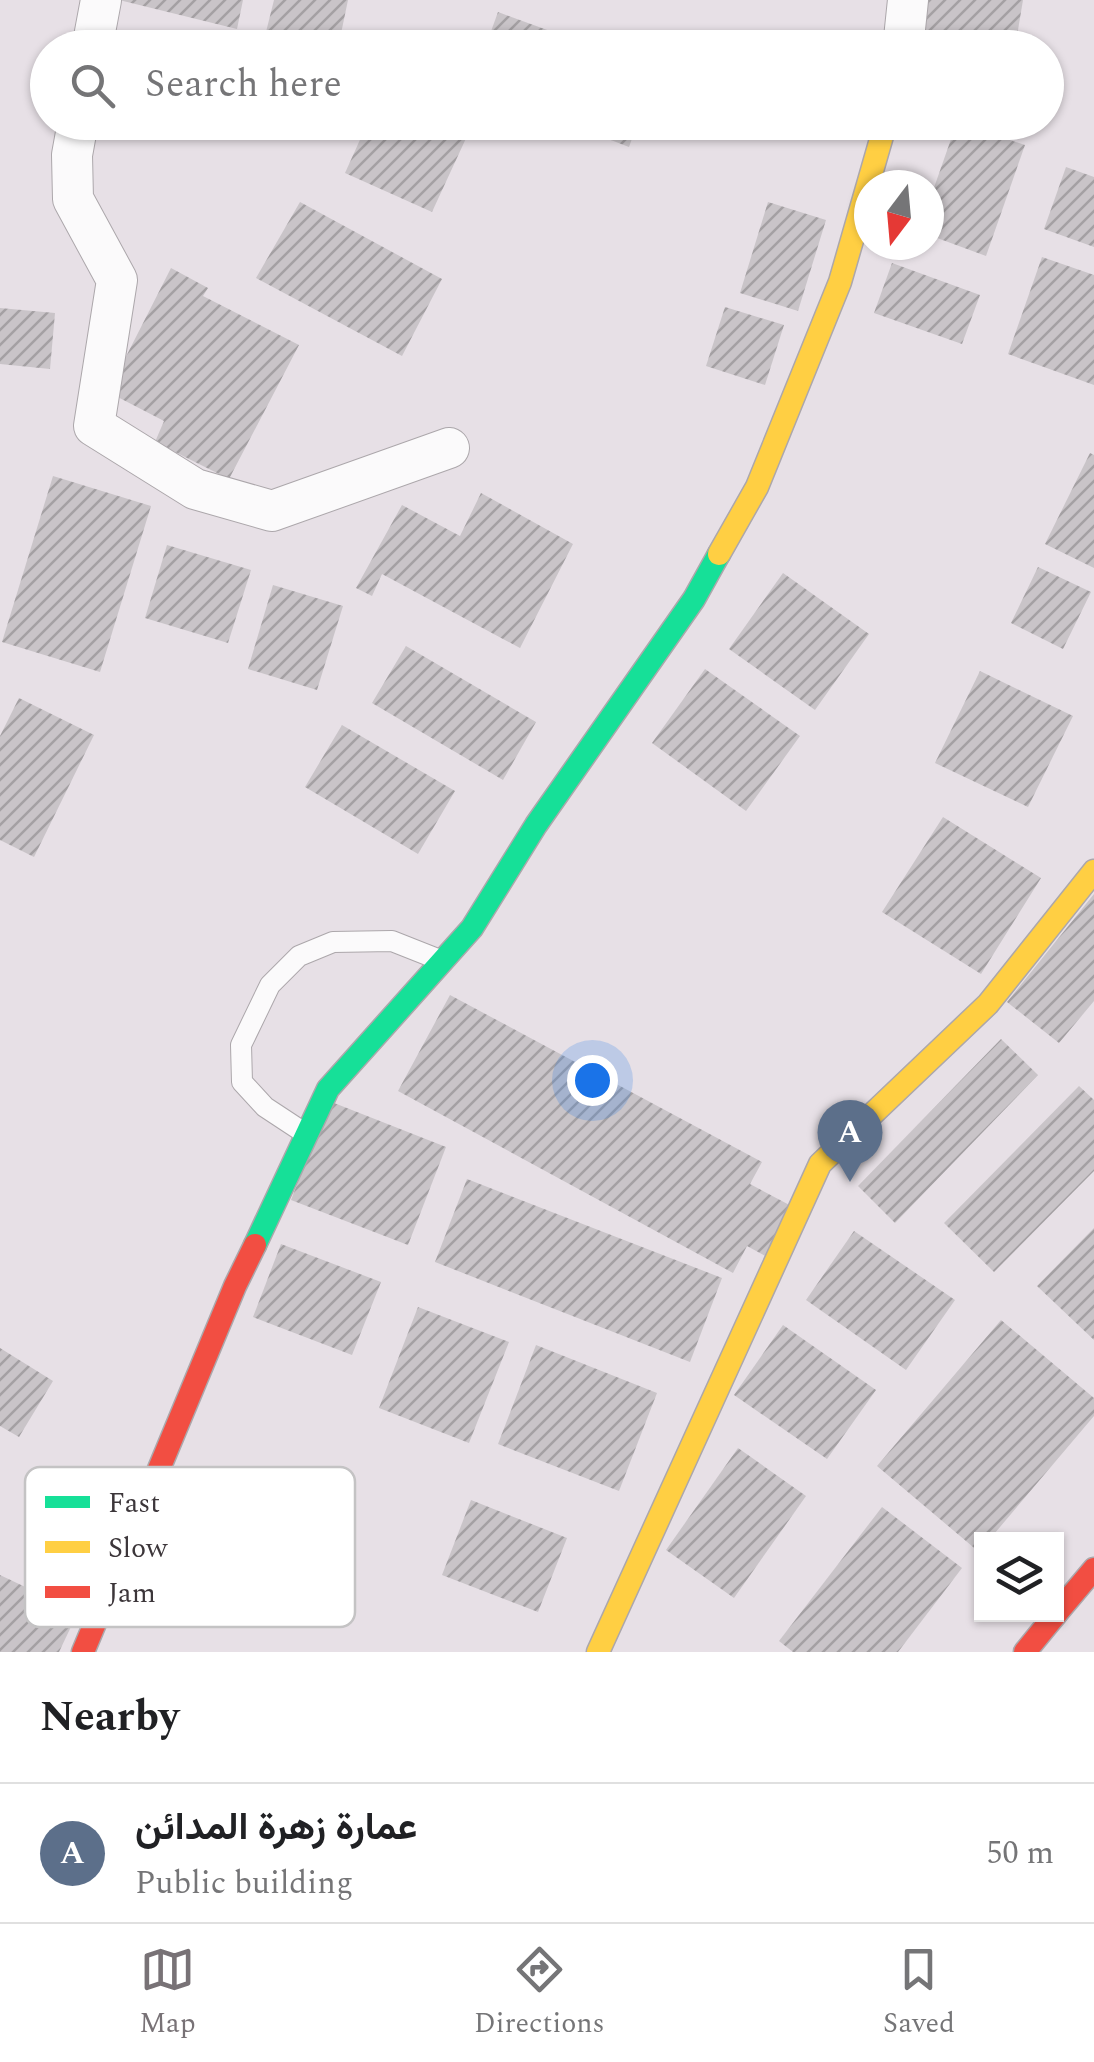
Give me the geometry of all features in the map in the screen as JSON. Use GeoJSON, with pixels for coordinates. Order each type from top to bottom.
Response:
{"type":"FeatureCollection","features":[{"type":"Feature","properties":{"kind":"street"},"geometry":{"type":"LineString","coordinates":[[95,30],[101,0]]}},
{"type":"Feature","properties":{"kind":"street"},"geometry":{"type":"LineString","coordinates":[[905,30],[908,0]]}},
{"type":"Feature","properties":{"kind":"street"},"geometry":{"type":"LineString","coordinates":[[75,140],[73,199],[117,280],[94,426],[195,488],[272,512],[449,448]]}},
{"type":"Feature","properties":{"kind":"street"},"geometry":{"type":"LineString","coordinates":[[160,1467],[235,1286],[328,1088],[472,928],[536,826],[694,599],[756,486],[840,282],[881,140]]}},
{"type":"Feature","properties":{"kind":"street"},"geometry":{"type":"LineString","coordinates":[[598,1652],[820,1164],[988,1004],[1094,871]]}},
{"type":"Feature","properties":{"kind":"street"},"geometry":{"type":"LineString","coordinates":[[1064,1605],[1094,1569]]}},
{"type":"Feature","properties":{"kind":"street"},"geometry":{"type":"LineString","coordinates":[[1025,1652],[1049,1622]]}},
{"type":"Feature","properties":{"kind":"street"},"geometry":{"type":"LineString","coordinates":[[84,1652],[94,1627]]}},
{"type":"Feature","properties":{"kind":"lane"},"geometry":{"type":"LineString","coordinates":[[306,1134],[265,1107],[242,1082],[241,1045],[270,986],[299,956],[333,942],[392,941],[442,961]]}},
{"type":"Feature","properties":{"kind":"building"},"geometry":{"type":"Polygon","coordinates":[[[119,0],[243,0],[237,29],[119,0]]]}},
{"type":"Feature","properties":{"kind":"building"},"geometry":{"type":"Polygon","coordinates":[[[274,0],[348,0],[342,30],[266,30],[274,0]]]}},
{"type":"Feature","properties":{"kind":"building"},"geometry":{"type":"Polygon","coordinates":[[[926,0],[1023,0],[1018,30],[922,30],[926,0]]]}},
{"type":"Feature","properties":{"kind":"building"},"geometry":{"type":"Polygon","coordinates":[[[498,12],[547,30],[492,30],[498,12]]]}},
{"type":"Feature","properties":{"kind":"building"},"geometry":{"type":"Polygon","coordinates":[[[360,140],[465,140],[432,212],[345,173],[360,140]]]}},
{"type":"Feature","properties":{"kind":"building"},"geometry":{"type":"Polygon","coordinates":[[[611,140],[632,140],[629,147],[611,140]]]}},
{"type":"Feature","properties":{"kind":"building"},"geometry":{"type":"Polygon","coordinates":[[[951,140],[1010,140],[1025,145],[986,256],[944,241],[944,170],[940,170],[951,140]]]}},
{"type":"Feature","properties":{"kind":"building"},"geometry":{"type":"Polygon","coordinates":[[[1066,167],[1094,177],[1094,247],[1044,229],[1066,167]]]}},
{"type":"Feature","properties":{"kind":"building"},"geometry":{"type":"Polygon","coordinates":[[[300,202],[442,279],[402,356],[256,278],[300,202]]]}},
{"type":"Feature","properties":{"kind":"building"},"geometry":{"type":"Polygon","coordinates":[[[768,202],[826,220],[798,311],[740,293],[768,202]]]}},
{"type":"Feature","properties":{"kind":"building"},"geometry":{"type":"Polygon","coordinates":[[[1042,257],[1094,275],[1094,385],[1008,354],[1042,257]]]}},
{"type":"Feature","properties":{"kind":"building"},"geometry":{"type":"Polygon","coordinates":[[[892,263],[980,295],[962,344],[874,313],[892,263]]]}},
{"type":"Feature","properties":{"kind":"building"},"geometry":{"type":"Polygon","coordinates":[[[171,268],[208,288],[203,296],[299,345],[229,479],[155,442],[164,421],[108,392],[171,268]]]}},
{"type":"Feature","properties":{"kind":"building"},"geometry":{"type":"Polygon","coordinates":[[[725,307],[784,325],[765,385],[706,366],[725,307]]]}},
{"type":"Feature","properties":{"kind":"building"},"geometry":{"type":"Polygon","coordinates":[[[0,308],[55,313],[50,369],[0,364],[0,308]]]}},
{"type":"Feature","properties":{"kind":"building"},"geometry":{"type":"Polygon","coordinates":[[[1090,453],[1094,455],[1094,568],[1045,544],[1090,453]]]}},
{"type":"Feature","properties":{"kind":"building"},"geometry":{"type":"Polygon","coordinates":[[[53,476],[151,506],[100,672],[2,642],[53,476]]]}},
{"type":"Feature","properties":{"kind":"building"},"geometry":{"type":"Polygon","coordinates":[[[481,493],[573,544],[520,648],[382,574],[372,596],[356,588],[402,505],[460,536],[481,493]]]}},
{"type":"Feature","properties":{"kind":"building"},"geometry":{"type":"Polygon","coordinates":[[[167,545],[251,570],[228,643],[145,618],[167,545]]]}},
{"type":"Feature","properties":{"kind":"building"},"geometry":{"type":"Polygon","coordinates":[[[1038,567],[1091,592],[1063,649],[1011,623],[1038,567]]]}},
{"type":"Feature","properties":{"kind":"building"},"geometry":{"type":"Polygon","coordinates":[[[783,573],[869,634],[815,710],[729,649],[783,573]]]}},
{"type":"Feature","properties":{"kind":"building"},"geometry":{"type":"Polygon","coordinates":[[[273,585],[343,606],[317,690],[248,669],[273,585]]]}},
{"type":"Feature","properties":{"kind":"building"},"geometry":{"type":"Polygon","coordinates":[[[406,646],[536,722],[503,780],[372,703],[406,646]]]}},
{"type":"Feature","properties":{"kind":"building"},"geometry":{"type":"Polygon","coordinates":[[[705,669],[800,736],[746,811],[652,743],[705,669]]]}},
{"type":"Feature","properties":{"kind":"building"},"geometry":{"type":"Polygon","coordinates":[[[980,671],[1073,716],[1028,807],[935,763],[980,671]]]}},
{"type":"Feature","properties":{"kind":"building"},"geometry":{"type":"Polygon","coordinates":[[[19,698],[94,735],[34,857],[0,840],[0,736],[19,698]]]}},
{"type":"Feature","properties":{"kind":"building"},"geometry":{"type":"Polygon","coordinates":[[[342,725],[455,791],[418,854],[305,787],[342,725]]]}},
{"type":"Feature","properties":{"kind":"building"},"geometry":{"type":"Polygon","coordinates":[[[943,817],[1041,878],[981,974],[882,912],[943,817]]]}},
{"type":"Feature","properties":{"kind":"building"},"geometry":{"type":"Polygon","coordinates":[[[1094,894],[1094,1001],[1059,1043],[1007,1002],[1094,894]]]}},
{"type":"Feature","properties":{"kind":"building"},"geometry":{"type":"Polygon","coordinates":[[[450,995],[762,1162],[750,1184],[797,1209],[771,1259],[747,1246],[733,1273],[398,1091],[450,995]]]}},
{"type":"Feature","properties":{"kind":"building"},"geometry":{"type":"Polygon","coordinates":[[[1001,1039],[1038,1075],[895,1223],[858,1186],[1001,1039]]]}},
{"type":"Feature","properties":{"kind":"building"},"geometry":{"type":"Polygon","coordinates":[[[1079,1086],[1094,1100],[1094,1171],[994,1272],[944,1223],[1079,1086]]]}},
{"type":"Feature","properties":{"kind":"building"},"geometry":{"type":"Polygon","coordinates":[[[329,1101],[446,1147],[408,1245],[291,1200],[329,1101]]]}},
{"type":"Feature","properties":{"kind":"building"},"geometry":{"type":"Polygon","coordinates":[[[467,1179],[722,1278],[690,1362],[435,1262],[467,1179]]]}},
{"type":"Feature","properties":{"kind":"building"},"geometry":{"type":"Polygon","coordinates":[[[1094,1228],[1094,1340],[1037,1286],[1094,1228]]]}},
{"type":"Feature","properties":{"kind":"building"},"geometry":{"type":"Polygon","coordinates":[[[854,1231],[955,1300],[906,1370],[806,1300],[854,1231]]]}},
{"type":"Feature","properties":{"kind":"building"},"geometry":{"type":"Polygon","coordinates":[[[281,1244],[381,1282],[352,1355],[253,1317],[281,1244]]]}},
{"type":"Feature","properties":{"kind":"building"},"geometry":{"type":"Polygon","coordinates":[[[418,1307],[509,1342],[469,1443],[379,1408],[418,1307]]]}},
{"type":"Feature","properties":{"kind":"building"},"geometry":{"type":"Polygon","coordinates":[[[1001,1320],[1094,1398],[1094,1416],[996,1532],[974,1532],[974,1548],[877,1466],[1001,1320]]]}},
{"type":"Feature","properties":{"kind":"building"},"geometry":{"type":"Polygon","coordinates":[[[783,1325],[876,1390],[827,1459],[734,1395],[783,1325]]]}},
{"type":"Feature","properties":{"kind":"building"},"geometry":{"type":"Polygon","coordinates":[[[536,1345],[657,1393],[619,1491],[498,1444],[536,1345]]]}},
{"type":"Feature","properties":{"kind":"building"},"geometry":{"type":"Polygon","coordinates":[[[0,1348],[53,1381],[19,1437],[0,1426],[0,1348]]]}},
{"type":"Feature","properties":{"kind":"building"},"geometry":{"type":"Polygon","coordinates":[[[738,1448],[806,1496],[734,1598],[666,1550],[738,1448]]]}},
{"type":"Feature","properties":{"kind":"building"},"geometry":{"type":"Polygon","coordinates":[[[471,1500],[567,1538],[538,1612],[442,1575],[471,1500]]]}},
{"type":"Feature","properties":{"kind":"building"},"geometry":{"type":"Polygon","coordinates":[[[882,1507],[962,1568],[898,1652],[793,1652],[779,1641],[882,1507]]]}},
{"type":"Feature","properties":{"kind":"building"},"geometry":{"type":"Polygon","coordinates":[[[0,1575],[25,1587],[25,1627],[71,1627],[59,1652],[0,1652],[0,1575]]]}},
{"type":"Feature","properties":{"kind":"traffic: fast"},"geometry":{"type":"LineString","coordinates":[[255,1245],[328,1089],[472,928],[536,825],[694,599],[719,554]]}},
{"type":"Feature","properties":{"kind":"traffic: slow"},"geometry":{"type":"LineString","coordinates":[[719,554],[757,487],[840,282],[881,140]]}},
{"type":"Feature","properties":{"kind":"traffic: slow"},"geometry":{"type":"LineString","coordinates":[[598,1652],[820,1164],[988,1004],[1094,871]]}},
{"type":"Feature","properties":{"kind":"traffic: jam"},"geometry":{"type":"LineString","coordinates":[[160,1467],[255,1245]]}},
{"type":"Feature","properties":{"kind":"traffic: jam"},"geometry":{"type":"LineString","coordinates":[[1064,1605],[1094,1569]]}},
{"type":"Feature","properties":{"kind":"traffic: jam"},"geometry":{"type":"LineString","coordinates":[[1025,1652],[1049,1622]]}},
{"type":"Feature","properties":{"kind":"traffic: jam"},"geometry":{"type":"LineString","coordinates":[[83,1652],[93,1627]]}},
{"type":"Feature","properties":{"kind":"place","name":"عمارة زهرة المدائن"},"geometry":{"type":"Point","coordinates":[850,1182]}}]}
